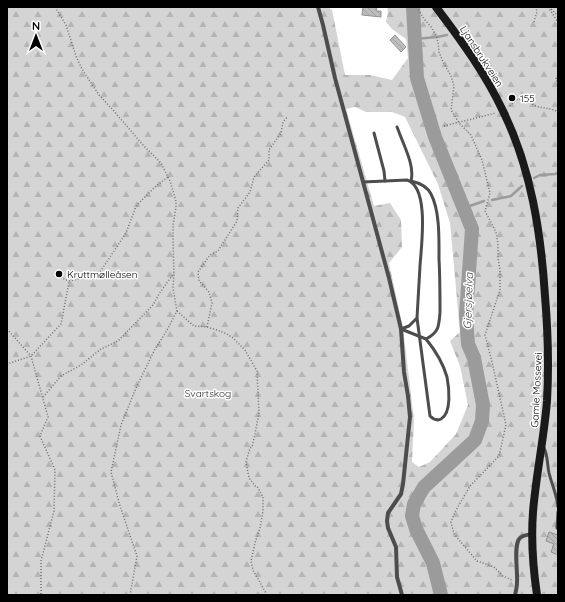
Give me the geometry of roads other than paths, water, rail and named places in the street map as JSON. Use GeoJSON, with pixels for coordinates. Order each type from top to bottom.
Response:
{"type":"FeatureCollection","features":[{"type":"Feature","properties":{"kind":"main road","name":"Ljansbrukveien"},"geometry":{"type":"LineString","coordinates":[[436,7],[480,68],[504,112],[523,162],[530,187]]}},
{"type":"Feature","properties":{"kind":"main road","name":"Gamle Mossevei"},"geometry":{"type":"LineString","coordinates":[[530,187],[540,244],[547,332],[548,383],[542,445],[534,500],[532,534],[538,595]]}},
{"type":"Feature","properties":{"kind":"street"},"geometry":{"type":"LineString","coordinates":[[318,7],[335,78],[389,278],[401,329],[404,372],[410,417],[401,494],[388,513],[387,521],[388,528],[396,547],[397,577],[402,595]]}},
{"type":"Feature","properties":{"kind":"street"},"geometry":{"type":"LineString","coordinates":[[515,595],[517,582],[516,555],[518,540],[525,535],[532,534]]}},
{"type":"Feature","properties":{"kind":"lane"},"geometry":{"type":"LineString","coordinates":[[397,127],[413,173],[411,181]]}},
{"type":"Feature","properties":{"kind":"lane"},"geometry":{"type":"LineString","coordinates":[[374,133],[384,171],[384,181]]}},
{"type":"Feature","properties":{"kind":"lane"},"geometry":{"type":"LineString","coordinates":[[363,182],[407,180],[421,184],[427,188],[431,194],[437,216],[439,234],[440,312],[437,330],[426,339]]}},
{"type":"Feature","properties":{"kind":"lane"},"geometry":{"type":"LineString","coordinates":[[401,329],[419,336],[426,339],[442,364],[447,378],[449,398],[446,414],[438,420],[430,416],[419,336],[417,318],[423,222],[420,196],[411,181]]}},
{"type":"Feature","properties":{"kind":"lane"},"geometry":{"type":"LineString","coordinates":[[401,329],[410,326],[417,318]]}},
{"type":"Feature","properties":{"kind":"lane"},"geometry":{"type":"LineString","coordinates":[[542,445],[547,456],[549,473],[558,508]]}},
{"type":"Feature","properties":{"kind":"lane"},"geometry":{"type":"LineString","coordinates":[[557,528],[558,512]]}},
{"type":"Feature","properties":{"kind":"waterway","name":"Gjersjøelva"},"geometry":{"type":"LineString","coordinates":[[413,7],[417,78],[435,137],[472,229],[466,315],[468,344],[474,358],[483,405],[482,421],[475,440],[424,487],[414,504],[412,516],[416,529],[433,563],[441,595]]}},
{"type":"Feature","properties":{"kind":"waterway"},"geometry":{"type":"LineString","coordinates":[[415,39],[447,35]]}},
{"type":"Feature","properties":{"kind":"waterway"},"geometry":{"type":"LineString","coordinates":[[534,178],[540,175],[558,173]]}},
{"type":"Feature","properties":{"kind":"waterway"},"geometry":{"type":"LineString","coordinates":[[492,200],[511,196],[522,186]]}},
{"type":"Feature","properties":{"kind":"waterway"},"geometry":{"type":"LineString","coordinates":[[464,208],[484,201]]}},
{"type":"Feature","properties":{"kind":"place","name":"155"},"geometry":{"type":"Point","coordinates":[512,98]}},
{"type":"Feature","properties":{"kind":"place","name":"Kruttmølleåsen"},"geometry":{"type":"Point","coordinates":[59,274]}},
{"type":"Feature","properties":{"kind":"park label","name":"Svartskog"},"geometry":{"type":"Point","coordinates":[208,393]}}]}
